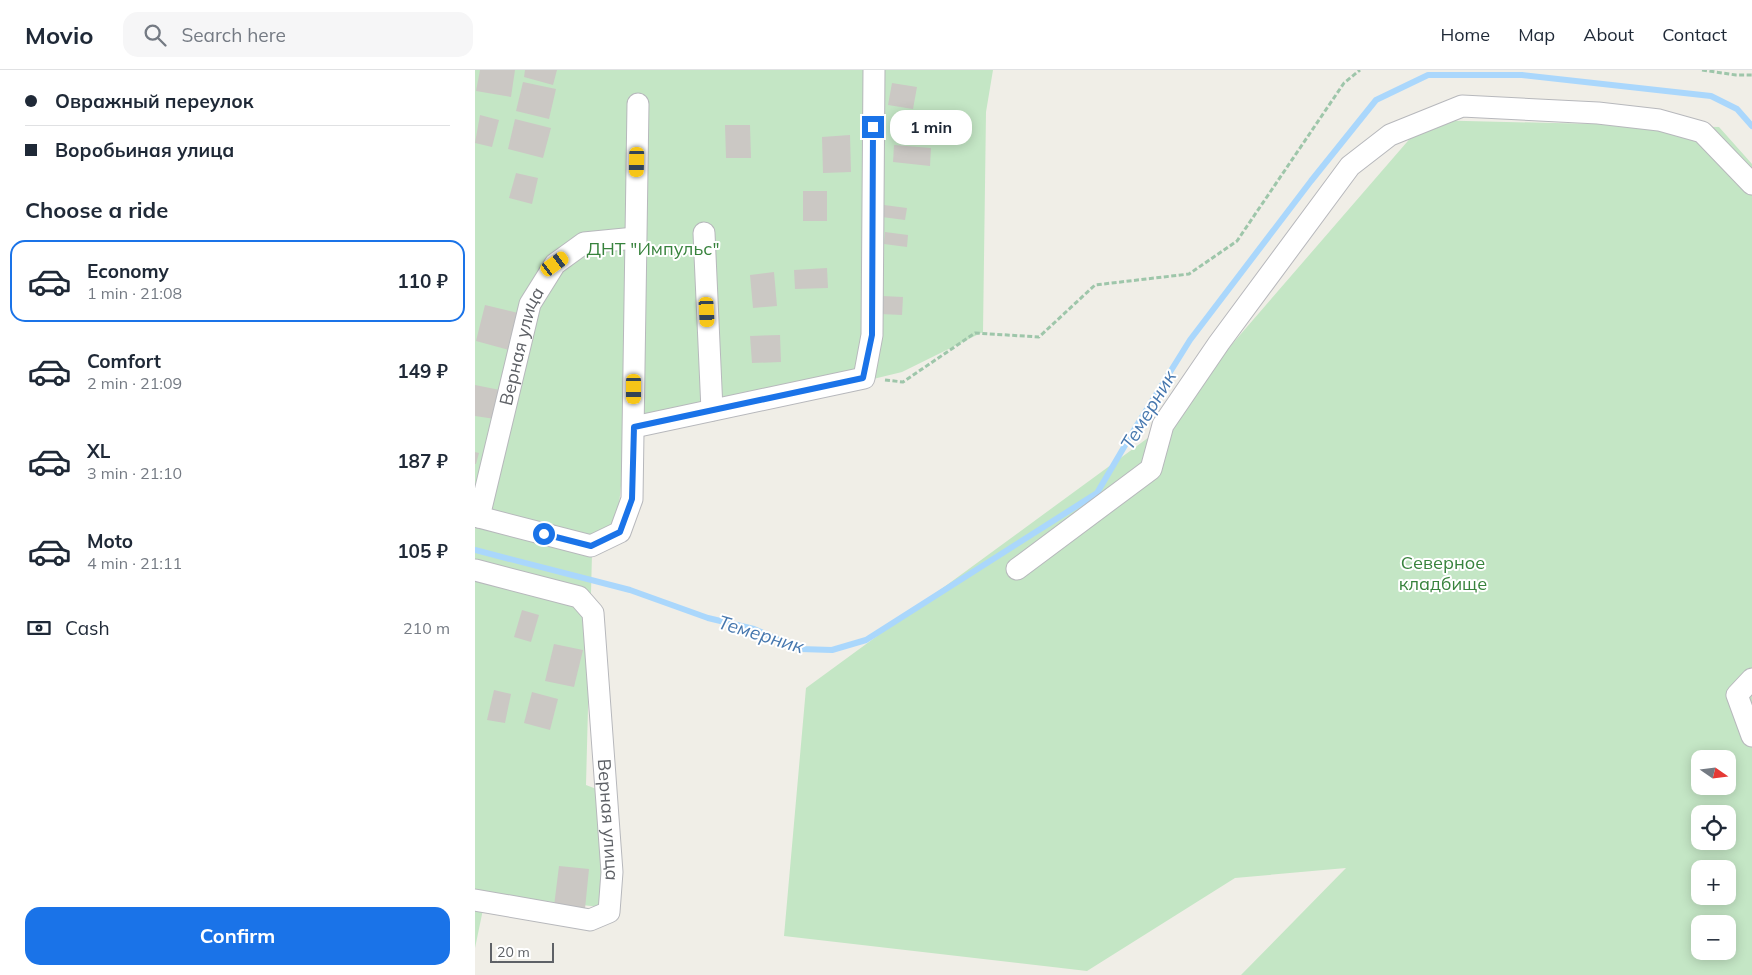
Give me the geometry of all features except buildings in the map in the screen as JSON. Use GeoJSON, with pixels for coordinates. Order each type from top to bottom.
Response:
{"type":"FeatureCollection","features":[{"type":"Feature","properties":{"kind":"street"},"geometry":{"type":"LineString","coordinates":[[634,427],[863,378],[872,335],[874,70]]}},
{"type":"Feature","properties":{"kind":"street"},"geometry":{"type":"LineString","coordinates":[[477,517],[591,546],[620,532],[632,499],[638,104]]}},
{"type":"Feature","properties":{"kind":"street"},"geometry":{"type":"LineString","coordinates":[[1017,569],[1151,469],[1163,425],[1219,343],[1350,166],[1390,135],[1462,106],[1598,113],[1659,120],[1701,132],[1752,184]]}},
{"type":"Feature","properties":{"kind":"street"},"geometry":{"type":"LineString","coordinates":[[703,233],[712,410]]}},
{"type":"Feature","properties":{"kind":"street","name":"Верная улица"},"geometry":{"type":"LineString","coordinates":[[477,517],[530,304],[555,264],[584,243],[635,238]]}},
{"type":"Feature","properties":{"kind":"street","name":"Верная улица"},"geometry":{"type":"LineString","coordinates":[[475,570],[579,597],[593,613],[612,872],[609,912],[591,920],[475,900]]}},
{"type":"Feature","properties":{"kind":"street"},"geometry":{"type":"LineString","coordinates":[[1752,679],[1737,695],[1752,736]]}},
{"type":"Feature","properties":{"kind":"path"},"geometry":{"type":"LineString","coordinates":[[863,378],[903,382],[975,333],[1039,337],[1095,286],[1189,274],[1237,241],[1344,83],[1360,70]]}},
{"type":"Feature","properties":{"kind":"path"},"geometry":{"type":"LineString","coordinates":[[1702,70],[1736,75],[1752,75]]}},
{"type":"Feature","properties":{"kind":"green space","name":"ДНТ \"Импульс\""},"geometry":{"type":"Polygon","coordinates":[[[475,70],[993,70],[986,112],[983,332],[902,372],[626,439],[616,533],[592,554],[586,785],[612,795],[610,908],[486,895],[475,948],[475,70]]]}},
{"type":"Feature","properties":{"kind":"green space","name":"Северное кладбище"},"geometry":{"type":"Polygon","coordinates":[[[1426,120],[1719,127],[1752,164],[1752,975],[1241,975],[1346,868],[1235,878],[1087,971],[784,936],[806,688],[1156,432],[1426,120]]]}},
{"type":"Feature","properties":{"kind":"waterway","name":"Темерник"},"geometry":{"type":"LineString","coordinates":[[475,550],[630,590],[708,618],[754,629],[800,649],[832,650],[866,640],[1097,493],[1190,340],[1311,181],[1376,100],[1428,75],[1522,75],[1711,96],[1737,109],[1752,126]]}},
{"type":"Feature","properties":{"kind":"route"},"geometry":{"type":"LineString","coordinates":[[544,534],[591,546],[620,532],[632,499],[634,427],[863,378],[872,335],[873,127]]}}]}
